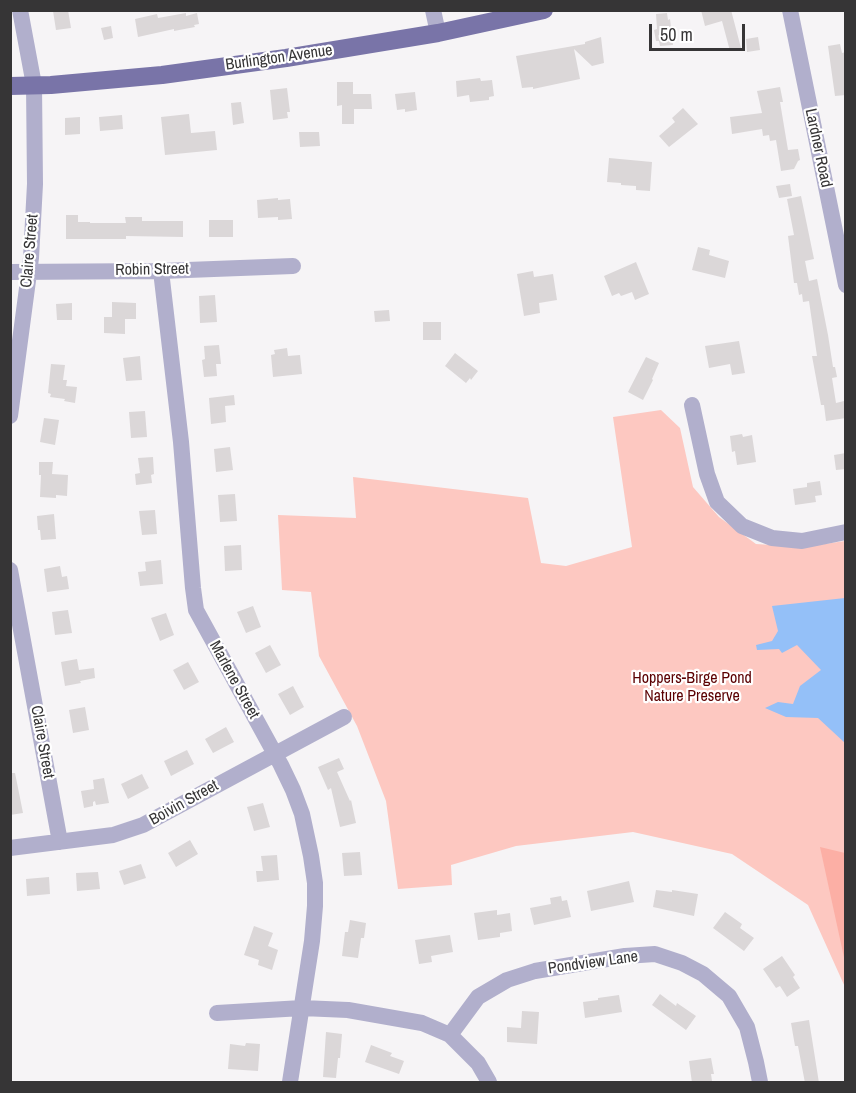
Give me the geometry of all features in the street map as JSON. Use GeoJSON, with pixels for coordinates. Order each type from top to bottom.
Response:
{"type":"FeatureCollection","features":[{"type":"Feature","properties":{"kind":"main road","name":"Burlington Avenue"},"geometry":{"type":"LineString","coordinates":[[10,86],[162,75],[286,58],[438,33],[544,10]]}},
{"type":"Feature","properties":{"kind":"street","name":"Claire Street"},"geometry":{"type":"LineString","coordinates":[[10,416],[31,258],[35,184],[34,85],[20,10]]}},
{"type":"Feature","properties":{"kind":"street"},"geometry":{"type":"LineString","coordinates":[[433,10],[438,33]]}},
{"type":"Feature","properties":{"kind":"street","name":"Lardner Road"},"geometry":{"type":"LineString","coordinates":[[790,10],[846,285]]}},
{"type":"Feature","properties":{"kind":"street","name":"Robin Street"},"geometry":{"type":"LineString","coordinates":[[10,272],[161,271],[293,266]]}},
{"type":"Feature","properties":{"kind":"street","name":"Marlene Street"},"geometry":{"type":"LineString","coordinates":[[161,271],[181,442],[196,610],[293,790],[302,814],[311,856],[315,883],[312,941],[290,1083]]}},
{"type":"Feature","properties":{"kind":"street"},"geometry":{"type":"LineString","coordinates":[[693,405],[706,474],[717,502],[742,526],[772,538],[802,541],[846,532]]}},
{"type":"Feature","properties":{"kind":"street","name":"Claire Street"},"geometry":{"type":"LineString","coordinates":[[10,570],[60,842]]}},
{"type":"Feature","properties":{"kind":"street","name":"Boivin Street"},"geometry":{"type":"LineString","coordinates":[[10,848],[113,835],[143,825],[344,717]]}},
{"type":"Feature","properties":{"kind":"street","name":"Pondview Lane"},"geometry":{"type":"LineString","coordinates":[[450,1035],[478,997],[507,980],[535,971],[625,956],[655,954],[682,963],[703,974],[729,996],[747,1027],[760,1083]]}},
{"type":"Feature","properties":{"kind":"street"},"geometry":{"type":"LineString","coordinates":[[216,1012],[302,1008],[348,1010],[422,1023],[450,1035],[478,1063],[489,1083]]}},
{"type":"Feature","properties":{"kind":"green space","name":"Hoppers-Birge Pond Nature Preserve"},"geometry":{"type":"Polygon","coordinates":[[[661,410],[680,428],[693,487],[719,517],[756,544],[804,547],[845,541],[845,987],[808,905],[732,854],[633,832],[516,846],[451,865],[452,885],[398,889],[386,801],[357,726],[319,656],[311,592],[282,590],[278,515],[356,518],[353,477],[528,498],[541,563],[566,566],[632,547],[613,417],[661,410]]]}},
{"type":"Feature","properties":{"kind":"shaded area"},"geometry":{"type":"Polygon","coordinates":[[[820,847],[845,853],[845,962],[820,847]]]}},
{"type":"Feature","properties":{"kind":"water"},"geometry":{"type":"Polygon","coordinates":[[[846,598],[845,743],[818,718],[786,717],[765,708],[778,702],[793,704],[800,686],[821,670],[797,645],[782,653],[779,649],[757,650],[756,645],[772,641],[778,631],[772,606],[846,598]]]}},
{"type":"Feature","properties":{"kind":"building"},"geometry":{"type":"Polygon","coordinates":[[[68,10],[71,28],[56,30],[53,11],[68,10]]]}},
{"type":"Feature","properties":{"kind":"building"},"geometry":{"type":"Polygon","coordinates":[[[701,10],[731,10],[741,48],[730,51],[722,21],[705,26],[701,10]]]}},
{"type":"Feature","properties":{"kind":"building"},"geometry":{"type":"Polygon","coordinates":[[[186,13],[186,16],[197,13],[199,24],[194,25],[195,27],[138,37],[135,19],[157,14],[158,18],[186,13]]]}},
{"type":"Feature","properties":{"kind":"building"},"geometry":{"type":"Polygon","coordinates":[[[667,13],[668,20],[670,19],[673,45],[660,46],[659,41],[656,41],[654,30],[657,29],[656,14],[667,13]]]}},
{"type":"Feature","properties":{"kind":"building"},"geometry":{"type":"Polygon","coordinates":[[[111,26],[113,38],[104,40],[101,28],[111,26]]]}},
{"type":"Feature","properties":{"kind":"building"},"geometry":{"type":"Polygon","coordinates":[[[601,37],[604,63],[592,66],[574,49],[580,79],[533,89],[533,87],[522,88],[516,56],[585,44],[585,42],[601,37]]]}},
{"type":"Feature","properties":{"kind":"building"},"geometry":{"type":"Polygon","coordinates":[[[758,37],[760,50],[747,52],[746,39],[758,37]]]}},
{"type":"Feature","properties":{"kind":"building"},"geometry":{"type":"Polygon","coordinates":[[[840,44],[842,53],[846,52],[846,95],[835,96],[828,46],[840,44]]]}},
{"type":"Feature","properties":{"kind":"building"},"geometry":{"type":"Polygon","coordinates":[[[480,78],[481,81],[492,80],[494,96],[489,97],[489,100],[470,102],[469,95],[457,97],[456,81],[480,78]]]}},
{"type":"Feature","properties":{"kind":"building"},"geometry":{"type":"Polygon","coordinates":[[[337,82],[353,82],[353,94],[371,94],[372,109],[354,109],[354,124],[342,124],[342,105],[337,106],[337,82]]]}},
{"type":"Feature","properties":{"kind":"building"},"geometry":{"type":"Polygon","coordinates":[[[780,87],[783,102],[780,102],[788,150],[798,149],[800,160],[794,169],[781,171],[776,140],[770,141],[769,135],[763,136],[762,129],[732,134],[730,117],[762,113],[757,91],[780,87]]]}},
{"type":"Feature","properties":{"kind":"building"},"geometry":{"type":"Polygon","coordinates":[[[287,88],[290,112],[287,112],[288,118],[273,120],[270,90],[287,88]]]}},
{"type":"Feature","properties":{"kind":"building"},"geometry":{"type":"Polygon","coordinates":[[[415,92],[417,110],[405,112],[405,109],[397,110],[395,94],[415,92]]]}},
{"type":"Feature","properties":{"kind":"building"},"geometry":{"type":"Polygon","coordinates":[[[241,102],[244,123],[233,125],[231,103],[241,102]]]}},
{"type":"Feature","properties":{"kind":"building"},"geometry":{"type":"Polygon","coordinates":[[[683,108],[698,124],[669,147],[659,136],[675,122],[672,118],[683,108]]]}},
{"type":"Feature","properties":{"kind":"building"},"geometry":{"type":"Polygon","coordinates":[[[189,114],[191,133],[215,131],[217,150],[165,155],[161,117],[189,114]]]}},
{"type":"Feature","properties":{"kind":"building"},"geometry":{"type":"Polygon","coordinates":[[[122,115],[123,129],[100,131],[99,117],[122,115]]]}},
{"type":"Feature","properties":{"kind":"building"},"geometry":{"type":"Polygon","coordinates":[[[80,117],[80,134],[65,135],[65,118],[80,117]]]}},
{"type":"Feature","properties":{"kind":"building"},"geometry":{"type":"Polygon","coordinates":[[[299,132],[319,132],[320,146],[300,147],[299,132]]]}},
{"type":"Feature","properties":{"kind":"building"},"geometry":{"type":"Polygon","coordinates":[[[609,158],[652,162],[650,191],[636,190],[636,186],[607,182],[609,158]]]}},
{"type":"Feature","properties":{"kind":"building"},"geometry":{"type":"Polygon","coordinates":[[[790,184],[792,196],[779,198],[776,186],[790,184]]]}},
{"type":"Feature","properties":{"kind":"building"},"geometry":{"type":"Polygon","coordinates":[[[801,196],[814,259],[805,261],[809,281],[817,279],[833,367],[835,367],[837,377],[832,378],[836,403],[844,401],[846,418],[826,421],[812,356],[817,356],[809,301],[803,302],[797,283],[794,283],[788,236],[794,235],[787,199],[801,196]]]}},
{"type":"Feature","properties":{"kind":"building"},"geometry":{"type":"Polygon","coordinates":[[[278,198],[278,200],[290,199],[292,219],[258,218],[257,200],[278,198]]]}},
{"type":"Feature","properties":{"kind":"building"},"geometry":{"type":"Polygon","coordinates":[[[66,215],[78,215],[78,222],[90,223],[126,223],[125,217],[142,217],[142,221],[183,221],[183,237],[126,236],[126,239],[66,239],[66,215]]]}},
{"type":"Feature","properties":{"kind":"building"},"geometry":{"type":"Polygon","coordinates":[[[209,220],[233,220],[233,237],[209,237],[209,220]]]}},
{"type":"Feature","properties":{"kind":"building"},"geometry":{"type":"Polygon","coordinates":[[[698,247],[710,250],[709,255],[729,261],[725,278],[692,270],[698,247]]]}},
{"type":"Feature","properties":{"kind":"building"},"geometry":{"type":"Polygon","coordinates":[[[636,262],[649,294],[635,300],[632,292],[612,296],[604,276],[636,262]]]}},
{"type":"Feature","properties":{"kind":"building"},"geometry":{"type":"Polygon","coordinates":[[[533,271],[534,277],[553,274],[557,300],[539,303],[540,313],[524,316],[517,274],[533,271]]]}},
{"type":"Feature","properties":{"kind":"building"},"geometry":{"type":"Polygon","coordinates":[[[215,295],[217,322],[200,323],[199,296],[215,295]]]}},
{"type":"Feature","properties":{"kind":"building"},"geometry":{"type":"Polygon","coordinates":[[[112,302],[136,303],[136,319],[125,319],[125,334],[104,333],[104,317],[112,317],[112,302]]]}},
{"type":"Feature","properties":{"kind":"building"},"geometry":{"type":"Polygon","coordinates":[[[72,303],[72,320],[57,320],[56,304],[72,303]]]}},
{"type":"Feature","properties":{"kind":"building"},"geometry":{"type":"Polygon","coordinates":[[[389,310],[390,321],[375,322],[374,311],[389,310]]]}},
{"type":"Feature","properties":{"kind":"building"},"geometry":{"type":"Polygon","coordinates":[[[423,322],[441,322],[441,340],[423,340],[423,322]]]}},
{"type":"Feature","properties":{"kind":"building"},"geometry":{"type":"Polygon","coordinates":[[[739,341],[745,373],[732,375],[730,364],[709,368],[705,346],[739,341]]]}},
{"type":"Feature","properties":{"kind":"building"},"geometry":{"type":"Polygon","coordinates":[[[219,345],[221,364],[216,364],[217,376],[204,377],[202,360],[205,359],[204,346],[219,345]]]}},
{"type":"Feature","properties":{"kind":"building"},"geometry":{"type":"Polygon","coordinates":[[[287,348],[288,356],[300,355],[302,374],[273,377],[271,355],[275,354],[274,350],[287,348]]]}},
{"type":"Feature","properties":{"kind":"building"},"geometry":{"type":"Polygon","coordinates":[[[455,353],[478,371],[466,383],[445,366],[455,353]]]}},
{"type":"Feature","properties":{"kind":"building"},"geometry":{"type":"Polygon","coordinates":[[[140,356],[142,380],[126,381],[123,358],[140,356]]]}},
{"type":"Feature","properties":{"kind":"building"},"geometry":{"type":"Polygon","coordinates":[[[646,357],[659,363],[643,400],[628,392],[646,357]]]}},
{"type":"Feature","properties":{"kind":"building"},"geometry":{"type":"Polygon","coordinates":[[[51,364],[65,365],[63,380],[67,380],[66,386],[77,387],[75,403],[50,397],[51,394],[48,393],[51,364]]]}},
{"type":"Feature","properties":{"kind":"building"},"geometry":{"type":"Polygon","coordinates":[[[234,395],[235,405],[225,406],[226,422],[211,424],[209,398],[234,395]]]}},
{"type":"Feature","properties":{"kind":"building"},"geometry":{"type":"Polygon","coordinates":[[[145,411],[147,437],[131,438],[129,412],[145,411]]]}},
{"type":"Feature","properties":{"kind":"building"},"geometry":{"type":"Polygon","coordinates":[[[44,418],[59,420],[55,445],[40,442],[44,418]]]}},
{"type":"Feature","properties":{"kind":"building"},"geometry":{"type":"Polygon","coordinates":[[[742,434],[743,437],[752,435],[756,462],[737,465],[735,451],[732,452],[730,436],[742,434]]]}},
{"type":"Feature","properties":{"kind":"building"},"geometry":{"type":"Polygon","coordinates":[[[230,447],[233,470],[216,472],[214,449],[230,447]]]}},
{"type":"Feature","properties":{"kind":"building"},"geometry":{"type":"Polygon","coordinates":[[[846,453],[846,469],[836,470],[834,455],[846,453]]]}},
{"type":"Feature","properties":{"kind":"building"},"geometry":{"type":"Polygon","coordinates":[[[153,457],[152,483],[136,485],[135,474],[140,473],[138,458],[153,457]]]}},
{"type":"Feature","properties":{"kind":"building"},"geometry":{"type":"Polygon","coordinates":[[[39,462],[53,462],[52,474],[68,475],[67,496],[40,497],[39,462]]]}},
{"type":"Feature","properties":{"kind":"building"},"geometry":{"type":"Polygon","coordinates":[[[820,481],[822,495],[815,496],[816,502],[795,505],[793,489],[807,487],[807,483],[820,481]]]}},
{"type":"Feature","properties":{"kind":"building"},"geometry":{"type":"Polygon","coordinates":[[[235,494],[237,521],[220,522],[218,495],[235,494]]]}},
{"type":"Feature","properties":{"kind":"building"},"geometry":{"type":"Polygon","coordinates":[[[155,510],[157,534],[142,535],[139,511],[155,510]]]}},
{"type":"Feature","properties":{"kind":"building"},"geometry":{"type":"Polygon","coordinates":[[[54,514],[56,539],[41,540],[37,516],[54,514]]]}},
{"type":"Feature","properties":{"kind":"building"},"geometry":{"type":"Polygon","coordinates":[[[241,545],[242,570],[225,571],[224,546],[241,545]]]}},
{"type":"Feature","properties":{"kind":"building"},"geometry":{"type":"Polygon","coordinates":[[[161,560],[163,584],[140,586],[138,572],[146,571],[145,562],[161,560]]]}},
{"type":"Feature","properties":{"kind":"building"},"geometry":{"type":"Polygon","coordinates":[[[60,566],[62,577],[67,576],[69,589],[47,592],[44,569],[60,566]]]}},
{"type":"Feature","properties":{"kind":"building"},"geometry":{"type":"Polygon","coordinates":[[[253,606],[261,627],[246,633],[237,612],[253,606]]]}},
{"type":"Feature","properties":{"kind":"building"},"geometry":{"type":"Polygon","coordinates":[[[68,610],[72,633],[55,635],[52,612],[68,610]]]}},
{"type":"Feature","properties":{"kind":"building"},"geometry":{"type":"Polygon","coordinates":[[[166,613],[174,635],[160,641],[151,618],[166,613]]]}},
{"type":"Feature","properties":{"kind":"building"},"geometry":{"type":"Polygon","coordinates":[[[270,645],[281,665],[266,673],[255,653],[270,645]]]}},
{"type":"Feature","properties":{"kind":"building"},"geometry":{"type":"Polygon","coordinates":[[[77,659],[79,670],[94,668],[95,678],[65,686],[61,662],[77,659]]]}},
{"type":"Feature","properties":{"kind":"building"},"geometry":{"type":"Polygon","coordinates":[[[188,662],[199,682],[184,690],[173,670],[188,662]]]}},
{"type":"Feature","properties":{"kind":"building"},"geometry":{"type":"Polygon","coordinates":[[[293,686],[304,707],[290,715],[278,694],[293,686]]]}},
{"type":"Feature","properties":{"kind":"building"},"geometry":{"type":"Polygon","coordinates":[[[85,707],[89,730],[73,733],[69,710],[85,707]]]}},
{"type":"Feature","properties":{"kind":"building"},"geometry":{"type":"Polygon","coordinates":[[[226,727],[234,742],[213,753],[205,739],[226,727]]]}},
{"type":"Feature","properties":{"kind":"building"},"geometry":{"type":"Polygon","coordinates":[[[187,750],[194,764],[171,776],[164,761],[187,750]]]}},
{"type":"Feature","properties":{"kind":"building"},"geometry":{"type":"Polygon","coordinates":[[[339,758],[344,769],[337,772],[351,800],[356,823],[340,827],[331,788],[328,790],[318,767],[339,758]]]}},
{"type":"Feature","properties":{"kind":"building"},"geometry":{"type":"Polygon","coordinates":[[[10,773],[15,773],[23,813],[10,815],[10,773]]]}},
{"type":"Feature","properties":{"kind":"building"},"geometry":{"type":"Polygon","coordinates":[[[142,774],[149,788],[128,799],[121,784],[142,774]]]}},
{"type":"Feature","properties":{"kind":"building"},"geometry":{"type":"Polygon","coordinates":[[[104,778],[109,803],[96,805],[95,801],[93,806],[84,808],[81,791],[94,789],[93,780],[104,778]]]}},
{"type":"Feature","properties":{"kind":"building"},"geometry":{"type":"Polygon","coordinates":[[[263,803],[270,827],[254,831],[247,807],[263,803]]]}},
{"type":"Feature","properties":{"kind":"building"},"geometry":{"type":"Polygon","coordinates":[[[190,840],[198,854],[176,867],[168,853],[190,840]]]}},
{"type":"Feature","properties":{"kind":"building"},"geometry":{"type":"Polygon","coordinates":[[[360,852],[362,875],[344,876],[342,853],[360,852]]]}},
{"type":"Feature","properties":{"kind":"building"},"geometry":{"type":"Polygon","coordinates":[[[277,855],[279,880],[257,882],[256,871],[263,871],[261,856],[277,855]]]}},
{"type":"Feature","properties":{"kind":"building"},"geometry":{"type":"Polygon","coordinates":[[[141,864],[146,878],[124,885],[119,871],[141,864]]]}},
{"type":"Feature","properties":{"kind":"building"},"geometry":{"type":"Polygon","coordinates":[[[98,872],[100,889],[77,891],[76,873],[98,872]]]}},
{"type":"Feature","properties":{"kind":"building"},"geometry":{"type":"Polygon","coordinates":[[[49,877],[50,894],[27,896],[26,879],[49,877]]]}},
{"type":"Feature","properties":{"kind":"building"},"geometry":{"type":"Polygon","coordinates":[[[629,881],[634,902],[591,911],[587,891],[629,881]]]}},
{"type":"Feature","properties":{"kind":"building"},"geometry":{"type":"Polygon","coordinates":[[[656,890],[698,894],[694,916],[653,907],[656,890]]]}},
{"type":"Feature","properties":{"kind":"building"},"geometry":{"type":"Polygon","coordinates":[[[561,896],[562,901],[567,900],[571,917],[534,925],[530,908],[551,904],[550,898],[561,896]]]}},
{"type":"Feature","properties":{"kind":"building"},"geometry":{"type":"Polygon","coordinates":[[[497,910],[497,915],[510,913],[512,931],[500,933],[500,937],[478,940],[474,913],[497,910]]]}},
{"type":"Feature","properties":{"kind":"building"},"geometry":{"type":"Polygon","coordinates":[[[725,912],[742,924],[740,928],[754,938],[744,951],[713,928],[725,912]]]}},
{"type":"Feature","properties":{"kind":"building"},"geometry":{"type":"Polygon","coordinates":[[[350,920],[366,923],[358,958],[342,956],[345,932],[348,932],[350,920]]]}},
{"type":"Feature","properties":{"kind":"building"},"geometry":{"type":"Polygon","coordinates":[[[254,926],[273,933],[268,946],[278,950],[272,970],[258,965],[259,960],[244,955],[254,926]]]}},
{"type":"Feature","properties":{"kind":"building"},"geometry":{"type":"Polygon","coordinates":[[[450,935],[453,952],[431,956],[432,962],[419,964],[415,940],[450,935]]]}},
{"type":"Feature","properties":{"kind":"building"},"geometry":{"type":"Polygon","coordinates":[[[782,956],[795,975],[793,977],[800,988],[787,997],[780,986],[776,988],[763,969],[782,956]]]}},
{"type":"Feature","properties":{"kind":"building"},"geometry":{"type":"Polygon","coordinates":[[[660,994],[676,1006],[677,1003],[696,1016],[686,1030],[652,1005],[660,994]]]}},
{"type":"Feature","properties":{"kind":"building"},"geometry":{"type":"Polygon","coordinates":[[[619,995],[622,1012],[585,1018],[583,1002],[619,995]]]}},
{"type":"Feature","properties":{"kind":"building"},"geometry":{"type":"Polygon","coordinates":[[[522,1011],[539,1012],[537,1044],[507,1042],[507,1027],[521,1028],[522,1011]]]}},
{"type":"Feature","properties":{"kind":"building"},"geometry":{"type":"Polygon","coordinates":[[[809,1020],[819,1083],[805,1083],[791,1023],[809,1020]]]}},
{"type":"Feature","properties":{"kind":"building"},"geometry":{"type":"Polygon","coordinates":[[[326,1032],[342,1034],[336,1078],[323,1077],[326,1032]]]}},
{"type":"Feature","properties":{"kind":"building"},"geometry":{"type":"Polygon","coordinates":[[[246,1043],[260,1044],[258,1071],[228,1069],[230,1044],[245,1046],[246,1043]]]}},
{"type":"Feature","properties":{"kind":"building"},"geometry":{"type":"Polygon","coordinates":[[[371,1045],[392,1053],[390,1056],[404,1061],[399,1074],[365,1062],[371,1045]]]}},
{"type":"Feature","properties":{"kind":"building"},"geometry":{"type":"Polygon","coordinates":[[[711,1058],[714,1074],[711,1074],[712,1081],[692,1083],[689,1061],[711,1058]]]}}]}
